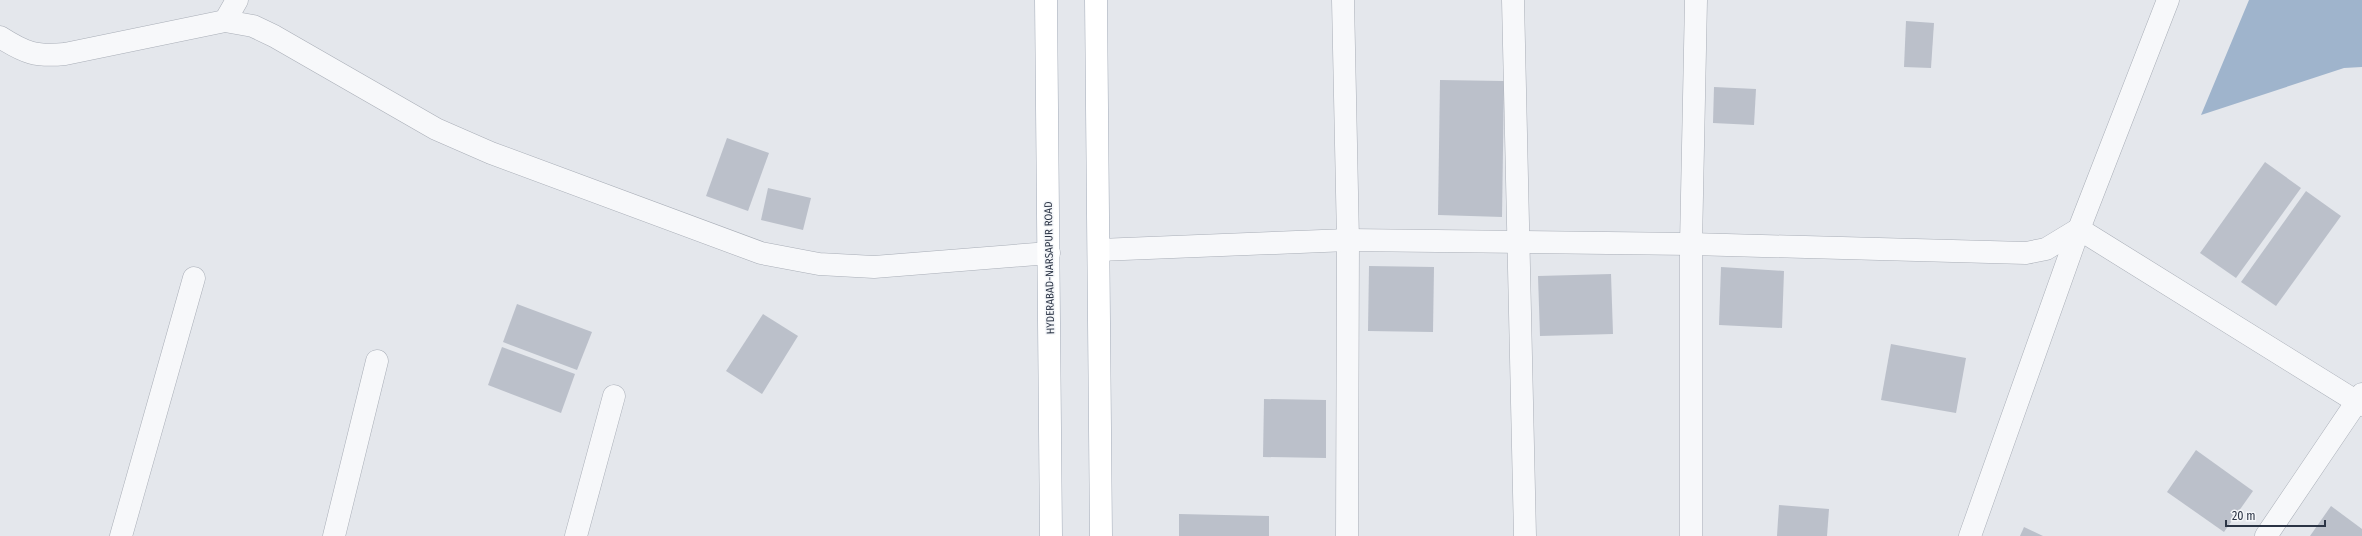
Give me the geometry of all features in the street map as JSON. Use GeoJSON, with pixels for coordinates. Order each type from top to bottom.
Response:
{"type":"FeatureCollection","features":[{"type":"Feature","properties":{"kind":"main road","name":"HYDERABAD-NARSAPUR ROAD"},"geometry":{"type":"LineString","coordinates":[[1046,0],[1051,536]]}},
{"type":"Feature","properties":{"kind":"main road"},"geometry":{"type":"LineString","coordinates":[[1096,0],[1101,536]]}},
{"type":"Feature","properties":{"kind":"street"},"geometry":{"type":"LineString","coordinates":[[225,21],[237,0]]}},
{"type":"Feature","properties":{"kind":"street"},"geometry":{"type":"LineString","coordinates":[[1342,0],[1348,240],[1347,536]]}},
{"type":"Feature","properties":{"kind":"street"},"geometry":{"type":"LineString","coordinates":[[1513,0],[1524,536]]}},
{"type":"Feature","properties":{"kind":"street"},"geometry":{"type":"LineString","coordinates":[[1691,536],[1691,244],[1696,0]]}},
{"type":"Feature","properties":{"kind":"street"},"geometry":{"type":"LineString","coordinates":[[1970,536],[2078,229],[2168,0]]}},
{"type":"Feature","properties":{"kind":"street"},"geometry":{"type":"LineString","coordinates":[[0,37],[14,46],[42,56],[65,54],[225,21],[253,26],[274,36],[436,129],[491,153],[761,253],[819,264],[874,267],[1049,253]]}},
{"type":"Feature","properties":{"kind":"street"},"geometry":{"type":"LineString","coordinates":[[1099,250],[1348,240],[1691,244],[2026,253],[2046,249],[2078,229]]}},
{"type":"Feature","properties":{"kind":"street"},"geometry":{"type":"LineString","coordinates":[[2078,229],[2360,400],[2266,536]]}},
{"type":"Feature","properties":{"kind":"street"},"geometry":{"type":"LineString","coordinates":[[120,536],[194,278]]}},
{"type":"Feature","properties":{"kind":"street"},"geometry":{"type":"LineString","coordinates":[[334,536],[377,361]]}},
{"type":"Feature","properties":{"kind":"street"},"geometry":{"type":"LineString","coordinates":[[576,536],[614,396]]}},
{"type":"Feature","properties":{"kind":"water"},"geometry":{"type":"Polygon","coordinates":[[[2249,0],[2362,0],[2362,67],[2344,68],[2201,115],[2249,0]]]}},
{"type":"Feature","properties":{"kind":"building"},"geometry":{"type":"Polygon","coordinates":[[[1906,21],[1934,23],[1931,68],[1904,67],[1906,21]]]}},
{"type":"Feature","properties":{"kind":"building"},"geometry":{"type":"Polygon","coordinates":[[[1440,80],[1504,81],[1502,217],[1438,215],[1440,80]]]}},
{"type":"Feature","properties":{"kind":"building"},"geometry":{"type":"Polygon","coordinates":[[[1714,87],[1756,89],[1754,125],[1713,123],[1714,87]]]}},
{"type":"Feature","properties":{"kind":"building"},"geometry":{"type":"Polygon","coordinates":[[[727,138],[769,153],[748,211],[706,196],[727,138]]]}},
{"type":"Feature","properties":{"kind":"building"},"geometry":{"type":"Polygon","coordinates":[[[2265,162],[2301,188],[2236,278],[2200,253],[2265,162]]]}},
{"type":"Feature","properties":{"kind":"building"},"geometry":{"type":"Polygon","coordinates":[[[768,188],[811,198],[803,230],[761,220],[768,188]]]}},
{"type":"Feature","properties":{"kind":"building"},"geometry":{"type":"Polygon","coordinates":[[[2306,191],[2341,216],[2276,306],[2241,282],[2306,191]]]}},
{"type":"Feature","properties":{"kind":"building"},"geometry":{"type":"Polygon","coordinates":[[[1369,266],[1434,267],[1433,332],[1368,331],[1369,266]]]}},
{"type":"Feature","properties":{"kind":"building"},"geometry":{"type":"Polygon","coordinates":[[[1721,267],[1784,271],[1782,328],[1719,325],[1721,267]]]}},
{"type":"Feature","properties":{"kind":"building"},"geometry":{"type":"Polygon","coordinates":[[[1611,274],[1613,334],[1540,336],[1538,276],[1611,274]]]}},
{"type":"Feature","properties":{"kind":"building"},"geometry":{"type":"Polygon","coordinates":[[[517,304],[592,332],[577,370],[503,342],[517,304]]]}},
{"type":"Feature","properties":{"kind":"building"},"geometry":{"type":"Polygon","coordinates":[[[763,314],[798,336],[762,394],[726,371],[763,314]]]}},
{"type":"Feature","properties":{"kind":"building"},"geometry":{"type":"Polygon","coordinates":[[[1891,344],[1966,358],[1956,413],[1881,400],[1891,344]]]}},
{"type":"Feature","properties":{"kind":"building"},"geometry":{"type":"Polygon","coordinates":[[[502,347],[575,374],[561,413],[488,385],[502,347]]]}},
{"type":"Feature","properties":{"kind":"building"},"geometry":{"type":"Polygon","coordinates":[[[1264,399],[1326,400],[1326,458],[1263,457],[1264,399]]]}},
{"type":"Feature","properties":{"kind":"building"},"geometry":{"type":"Polygon","coordinates":[[[2196,450],[2253,491],[2224,532],[2167,492],[2196,450]]]}},
{"type":"Feature","properties":{"kind":"building"},"geometry":{"type":"Polygon","coordinates":[[[1779,505],[1829,509],[1827,536],[1777,536],[1779,505]]]}},
{"type":"Feature","properties":{"kind":"building"},"geometry":{"type":"Polygon","coordinates":[[[2331,506],[2362,529],[2362,536],[2310,536],[2331,506]]]}},
{"type":"Feature","properties":{"kind":"building"},"geometry":{"type":"Polygon","coordinates":[[[1179,514],[1269,516],[1269,536],[1179,536],[1179,514]]]}},
{"type":"Feature","properties":{"kind":"building"},"geometry":{"type":"Polygon","coordinates":[[[2024,527],[2043,536],[2020,536],[2024,527]]]}}]}
